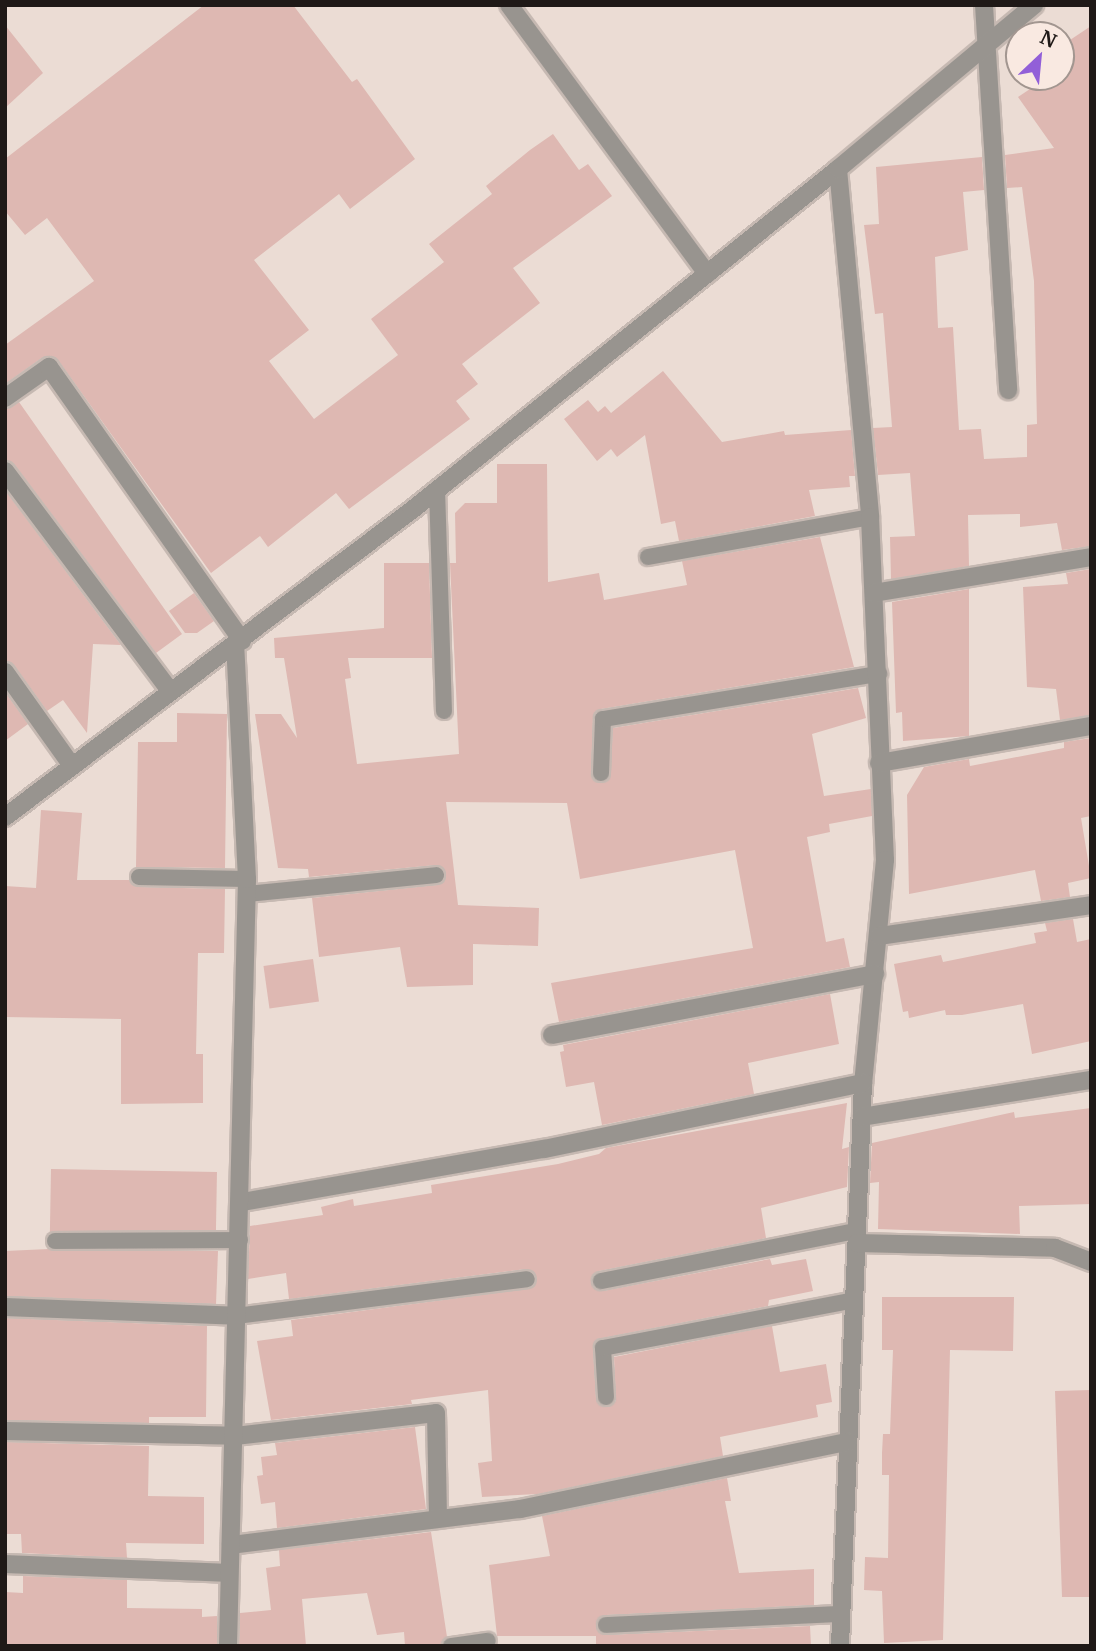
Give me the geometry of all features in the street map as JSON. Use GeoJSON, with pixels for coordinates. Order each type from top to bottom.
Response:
{"type":"FeatureCollection","features":[{"type":"Feature","properties":{"kind":"street"},"geometry":{"type":"LineString","coordinates":[[509,5],[707,274]]}},
{"type":"Feature","properties":{"kind":"street"},"geometry":{"type":"LineString","coordinates":[[984,5],[1008,390]]}},
{"type":"Feature","properties":{"kind":"street"},"geometry":{"type":"LineString","coordinates":[[5,817],[170,691],[238,643],[437,489],[838,169],[985,43],[1034,5]]}},
{"type":"Feature","properties":{"kind":"street"},"geometry":{"type":"LineString","coordinates":[[838,169],[870,517],[879,674],[879,763],[885,860],[863,1083],[840,1646]]}},
{"type":"Feature","properties":{"kind":"street"},"geometry":{"type":"LineString","coordinates":[[5,398],[49,367],[238,643],[247,886],[242,1202],[236,1316],[228,1646]]}},
{"type":"Feature","properties":{"kind":"street"},"geometry":{"type":"LineString","coordinates":[[5,471],[170,691]]}},
{"type":"Feature","properties":{"kind":"street"},"geometry":{"type":"LineString","coordinates":[[874,593],[1091,557]]}},
{"type":"Feature","properties":{"kind":"street"},"geometry":{"type":"LineString","coordinates":[[5,672],[72,766]]}},
{"type":"Feature","properties":{"kind":"street"},"geometry":{"type":"LineString","coordinates":[[879,763],[1091,726]]}},
{"type":"Feature","properties":{"kind":"street"},"geometry":{"type":"LineString","coordinates":[[879,936],[1091,905]]}},
{"type":"Feature","properties":{"kind":"street"},"geometry":{"type":"LineString","coordinates":[[552,1035],[875,974]]}},
{"type":"Feature","properties":{"kind":"street"},"geometry":{"type":"LineString","coordinates":[[862,1117],[1091,1080]]}},
{"type":"Feature","properties":{"kind":"street"},"geometry":{"type":"LineString","coordinates":[[242,1202],[544,1149],[863,1083]]}},
{"type":"Feature","properties":{"kind":"street"},"geometry":{"type":"LineString","coordinates":[[857,1237],[1055,1248],[1091,1262]]}},
{"type":"Feature","properties":{"kind":"street"},"geometry":{"type":"LineString","coordinates":[[5,1307],[236,1316]]}},
{"type":"Feature","properties":{"kind":"street"},"geometry":{"type":"LineString","coordinates":[[5,1431],[234,1436],[436,1413],[438,1517]]}},
{"type":"Feature","properties":{"kind":"street"},"geometry":{"type":"LineString","coordinates":[[231,1545],[438,1517],[520,1509],[847,1441]]}},
{"type":"Feature","properties":{"kind":"street"},"geometry":{"type":"LineString","coordinates":[[5,1564],[229,1573]]}},
{"type":"Feature","properties":{"kind":"lane"},"geometry":{"type":"LineString","coordinates":[[437,489],[444,711]]}},
{"type":"Feature","properties":{"kind":"lane"},"geometry":{"type":"LineString","coordinates":[[648,557],[870,517]]}},
{"type":"Feature","properties":{"kind":"lane"},"geometry":{"type":"LineString","coordinates":[[601,773],[603,719],[879,674]]}},
{"type":"Feature","properties":{"kind":"lane"},"geometry":{"type":"LineString","coordinates":[[139,877],[247,886],[436,874]]}},
{"type":"Feature","properties":{"kind":"lane"},"geometry":{"type":"LineString","coordinates":[[601,1281],[857,1237]]}},
{"type":"Feature","properties":{"kind":"lane"},"geometry":{"type":"LineString","coordinates":[[55,1241],[240,1240]]}},
{"type":"Feature","properties":{"kind":"lane"},"geometry":{"type":"LineString","coordinates":[[236,1316],[527,1279]]}},
{"type":"Feature","properties":{"kind":"lane"},"geometry":{"type":"LineString","coordinates":[[606,1397],[603,1348],[854,1300]]}},
{"type":"Feature","properties":{"kind":"lane"},"geometry":{"type":"LineString","coordinates":[[606,1625],[841,1614]]}},
{"type":"Feature","properties":{"kind":"lane"},"geometry":{"type":"LineString","coordinates":[[451,1646],[488,1641]]}},
{"type":"Feature","properties":{"kind":"building"},"geometry":{"type":"Polygon","coordinates":[[[204,5],[293,5],[352,82],[357,79],[415,159],[350,209],[339,194],[254,260],[309,330],[269,361],[314,419],[398,355],[371,319],[444,262],[429,244],[492,194],[486,186],[530,150],[553,134],[579,170],[588,164],[612,196],[513,268],[540,303],[462,364],[478,384],[456,401],[470,419],[349,509],[336,493],[268,547],[260,536],[211,573],[58,360],[43,357],[5,384],[5,345],[94,281],[47,218],[25,235],[5,211],[5,159],[204,5]]]}},
{"type":"Feature","properties":{"kind":"building"},"geometry":{"type":"Polygon","coordinates":[[[5,25],[43,73],[5,108],[5,25]]]}},
{"type":"Feature","properties":{"kind":"building"},"geometry":{"type":"Polygon","coordinates":[[[1091,26],[1091,546],[1062,550],[1057,523],[1020,527],[1020,514],[968,515],[969,566],[891,579],[890,537],[915,536],[910,473],[878,475],[873,428],[892,427],[883,313],[875,314],[864,225],[879,224],[876,167],[982,157],[984,190],[963,192],[968,250],[935,257],[938,328],[953,327],[959,430],[981,429],[984,459],[1027,457],[1027,425],[1037,424],[1034,281],[1022,187],[1007,188],[1005,155],[1054,148],[1018,97],[1027,91],[1075,91],[1075,37],[1091,26]]]}},
{"type":"Feature","properties":{"kind":"building"},"geometry":{"type":"Polygon","coordinates":[[[663,371],[722,442],[784,431],[785,435],[851,430],[855,476],[849,476],[850,487],[809,490],[815,516],[679,541],[675,521],[661,524],[645,435],[617,457],[611,449],[597,461],[564,419],[588,400],[598,412],[605,406],[611,413],[663,371]]]}},
{"type":"Feature","properties":{"kind":"building"},"geometry":{"type":"Polygon","coordinates":[[[19,402],[182,634],[156,653],[14,464],[5,460],[5,409],[19,402]]]}},
{"type":"Feature","properties":{"kind":"building"},"geometry":{"type":"Polygon","coordinates":[[[497,464],[547,464],[548,582],[599,573],[604,600],[687,585],[682,561],[820,537],[854,667],[601,709],[593,718],[591,773],[600,783],[610,778],[613,728],[858,688],[866,718],[812,734],[824,796],[871,789],[872,816],[829,824],[830,832],[807,837],[826,942],[844,938],[850,967],[559,1022],[551,983],[753,948],[735,850],[580,879],[567,803],[446,802],[458,905],[539,908],[538,946],[473,944],[473,985],[407,987],[400,947],[319,957],[312,898],[437,885],[446,873],[436,865],[309,877],[308,869],[278,868],[255,714],[281,714],[297,738],[284,658],[275,658],[274,638],[384,628],[384,563],[429,563],[432,658],[348,658],[351,678],[345,679],[357,764],[459,754],[450,563],[456,563],[455,513],[465,503],[497,503],[497,464]]]}},
{"type":"Feature","properties":{"kind":"building"},"geometry":{"type":"Polygon","coordinates":[[[5,490],[121,645],[93,644],[87,733],[63,700],[47,711],[14,665],[5,661],[5,490]]]}},
{"type":"Feature","properties":{"kind":"building"},"geometry":{"type":"Polygon","coordinates":[[[1091,569],[1091,715],[1060,720],[1056,689],[1027,687],[1023,587],[1068,584],[1066,573],[1091,569]]]}},
{"type":"Feature","properties":{"kind":"building"},"geometry":{"type":"Polygon","coordinates":[[[969,589],[969,736],[903,741],[902,712],[896,713],[892,602],[969,589]]]}},
{"type":"Feature","properties":{"kind":"building"},"geometry":{"type":"Polygon","coordinates":[[[194,593],[214,621],[197,633],[185,633],[169,611],[194,593]]]}},
{"type":"Feature","properties":{"kind":"building"},"geometry":{"type":"Polygon","coordinates":[[[5,692],[28,724],[5,741],[5,692]]]}},
{"type":"Feature","properties":{"kind":"building"},"geometry":{"type":"Polygon","coordinates":[[[177,713],[227,714],[225,868],[136,867],[138,742],[177,742],[177,713]]]}},
{"type":"Feature","properties":{"kind":"building"},"geometry":{"type":"Polygon","coordinates":[[[1091,738],[1091,816],[1081,818],[1091,878],[1068,883],[1070,897],[1041,901],[1035,870],[909,894],[907,795],[924,767],[969,759],[970,766],[1064,748],[1064,742],[1091,738]]]}},
{"type":"Feature","properties":{"kind":"building"},"geometry":{"type":"Polygon","coordinates":[[[41,810],[82,813],[77,880],[129,880],[139,887],[225,889],[224,953],[198,953],[196,1054],[203,1054],[203,1103],[121,1104],[121,1019],[5,1017],[5,886],[36,888],[41,810]]]}},
{"type":"Feature","properties":{"kind":"building"},"geometry":{"type":"Polygon","coordinates":[[[1073,919],[1077,942],[1091,939],[1091,1041],[1032,1054],[1023,1004],[962,1015],[946,1015],[945,1010],[909,1018],[908,1011],[903,1012],[894,964],[941,955],[943,962],[1036,943],[1034,933],[1047,931],[1045,923],[1073,919]]]}},
{"type":"Feature","properties":{"kind":"building"},"geometry":{"type":"Polygon","coordinates":[[[313,959],[319,1002],[269,1009],[263,966],[313,959]]]}},
{"type":"Feature","properties":{"kind":"building"},"geometry":{"type":"Polygon","coordinates":[[[830,994],[839,1044],[748,1063],[754,1094],[602,1125],[594,1082],[566,1087],[560,1052],[564,1051],[563,1045],[830,994]]]}},
{"type":"Feature","properties":{"kind":"building"},"geometry":{"type":"Polygon","coordinates":[[[847,1103],[842,1149],[849,1147],[847,1187],[761,1208],[766,1238],[599,1271],[591,1278],[594,1288],[603,1291],[770,1259],[772,1265],[806,1259],[813,1291],[769,1300],[768,1306],[597,1339],[593,1349],[596,1398],[606,1407],[616,1401],[614,1357],[772,1326],[780,1372],[826,1364],[832,1402],[816,1405],[818,1417],[720,1437],[723,1456],[538,1494],[482,1497],[478,1463],[492,1461],[488,1390],[411,1400],[412,1404],[271,1420],[257,1341],[293,1336],[291,1320],[528,1289],[537,1278],[526,1269],[289,1299],[286,1273],[248,1279],[250,1226],[323,1215],[321,1207],[353,1199],[354,1206],[432,1193],[431,1185],[558,1164],[599,1154],[606,1148],[847,1103]]]}},
{"type":"Feature","properties":{"kind":"building"},"geometry":{"type":"Polygon","coordinates":[[[1091,1108],[1091,1204],[1019,1206],[1020,1234],[878,1229],[879,1182],[870,1183],[872,1143],[1014,1112],[1015,1118],[1091,1108]]]}},
{"type":"Feature","properties":{"kind":"building"},"geometry":{"type":"Polygon","coordinates":[[[51,1169],[217,1172],[216,1235],[50,1232],[51,1169]]]}},
{"type":"Feature","properties":{"kind":"building"},"geometry":{"type":"Polygon","coordinates":[[[5,1251],[218,1251],[216,1304],[5,1296],[5,1251]]]}},
{"type":"Feature","properties":{"kind":"building"},"geometry":{"type":"Polygon","coordinates":[[[882,1297],[1014,1297],[1013,1351],[950,1350],[943,1640],[884,1643],[882,1591],[864,1590],[865,1557],[888,1558],[889,1475],[882,1475],[882,1453],[883,1434],[890,1434],[893,1350],[882,1350],[882,1297]]]}},
{"type":"Feature","properties":{"kind":"building"},"geometry":{"type":"Polygon","coordinates":[[[5,1318],[207,1326],[206,1417],[149,1417],[149,1423],[5,1420],[5,1318]]]}},
{"type":"Feature","properties":{"kind":"building"},"geometry":{"type":"Polygon","coordinates":[[[1091,1390],[1091,1597],[1062,1597],[1055,1391],[1091,1390]]]}},
{"type":"Feature","properties":{"kind":"building"},"geometry":{"type":"Polygon","coordinates":[[[415,1427],[426,1509],[277,1528],[275,1502],[261,1504],[257,1476],[263,1475],[261,1457],[277,1455],[275,1443],[415,1427]]]}},
{"type":"Feature","properties":{"kind":"building"},"geometry":{"type":"Polygon","coordinates":[[[5,1442],[149,1446],[148,1496],[204,1497],[204,1544],[126,1543],[127,1558],[22,1553],[21,1534],[5,1534],[5,1442]]]}},
{"type":"Feature","properties":{"kind":"building"},"geometry":{"type":"Polygon","coordinates":[[[727,1478],[731,1501],[725,1501],[739,1573],[814,1569],[814,1605],[606,1615],[597,1620],[597,1630],[606,1635],[810,1626],[811,1646],[596,1646],[596,1636],[497,1636],[489,1565],[550,1556],[542,1516],[727,1478]]]}},
{"type":"Feature","properties":{"kind":"building"},"geometry":{"type":"Polygon","coordinates":[[[431,1532],[447,1637],[441,1646],[405,1646],[404,1632],[377,1635],[367,1593],[302,1599],[306,1646],[239,1646],[240,1613],[271,1610],[266,1568],[280,1566],[279,1550],[431,1532]]]}},
{"type":"Feature","properties":{"kind":"building"},"geometry":{"type":"Polygon","coordinates":[[[23,1576],[127,1580],[127,1608],[202,1609],[202,1617],[217,1616],[217,1646],[5,1646],[5,1592],[23,1593],[23,1576]]]}}]}
